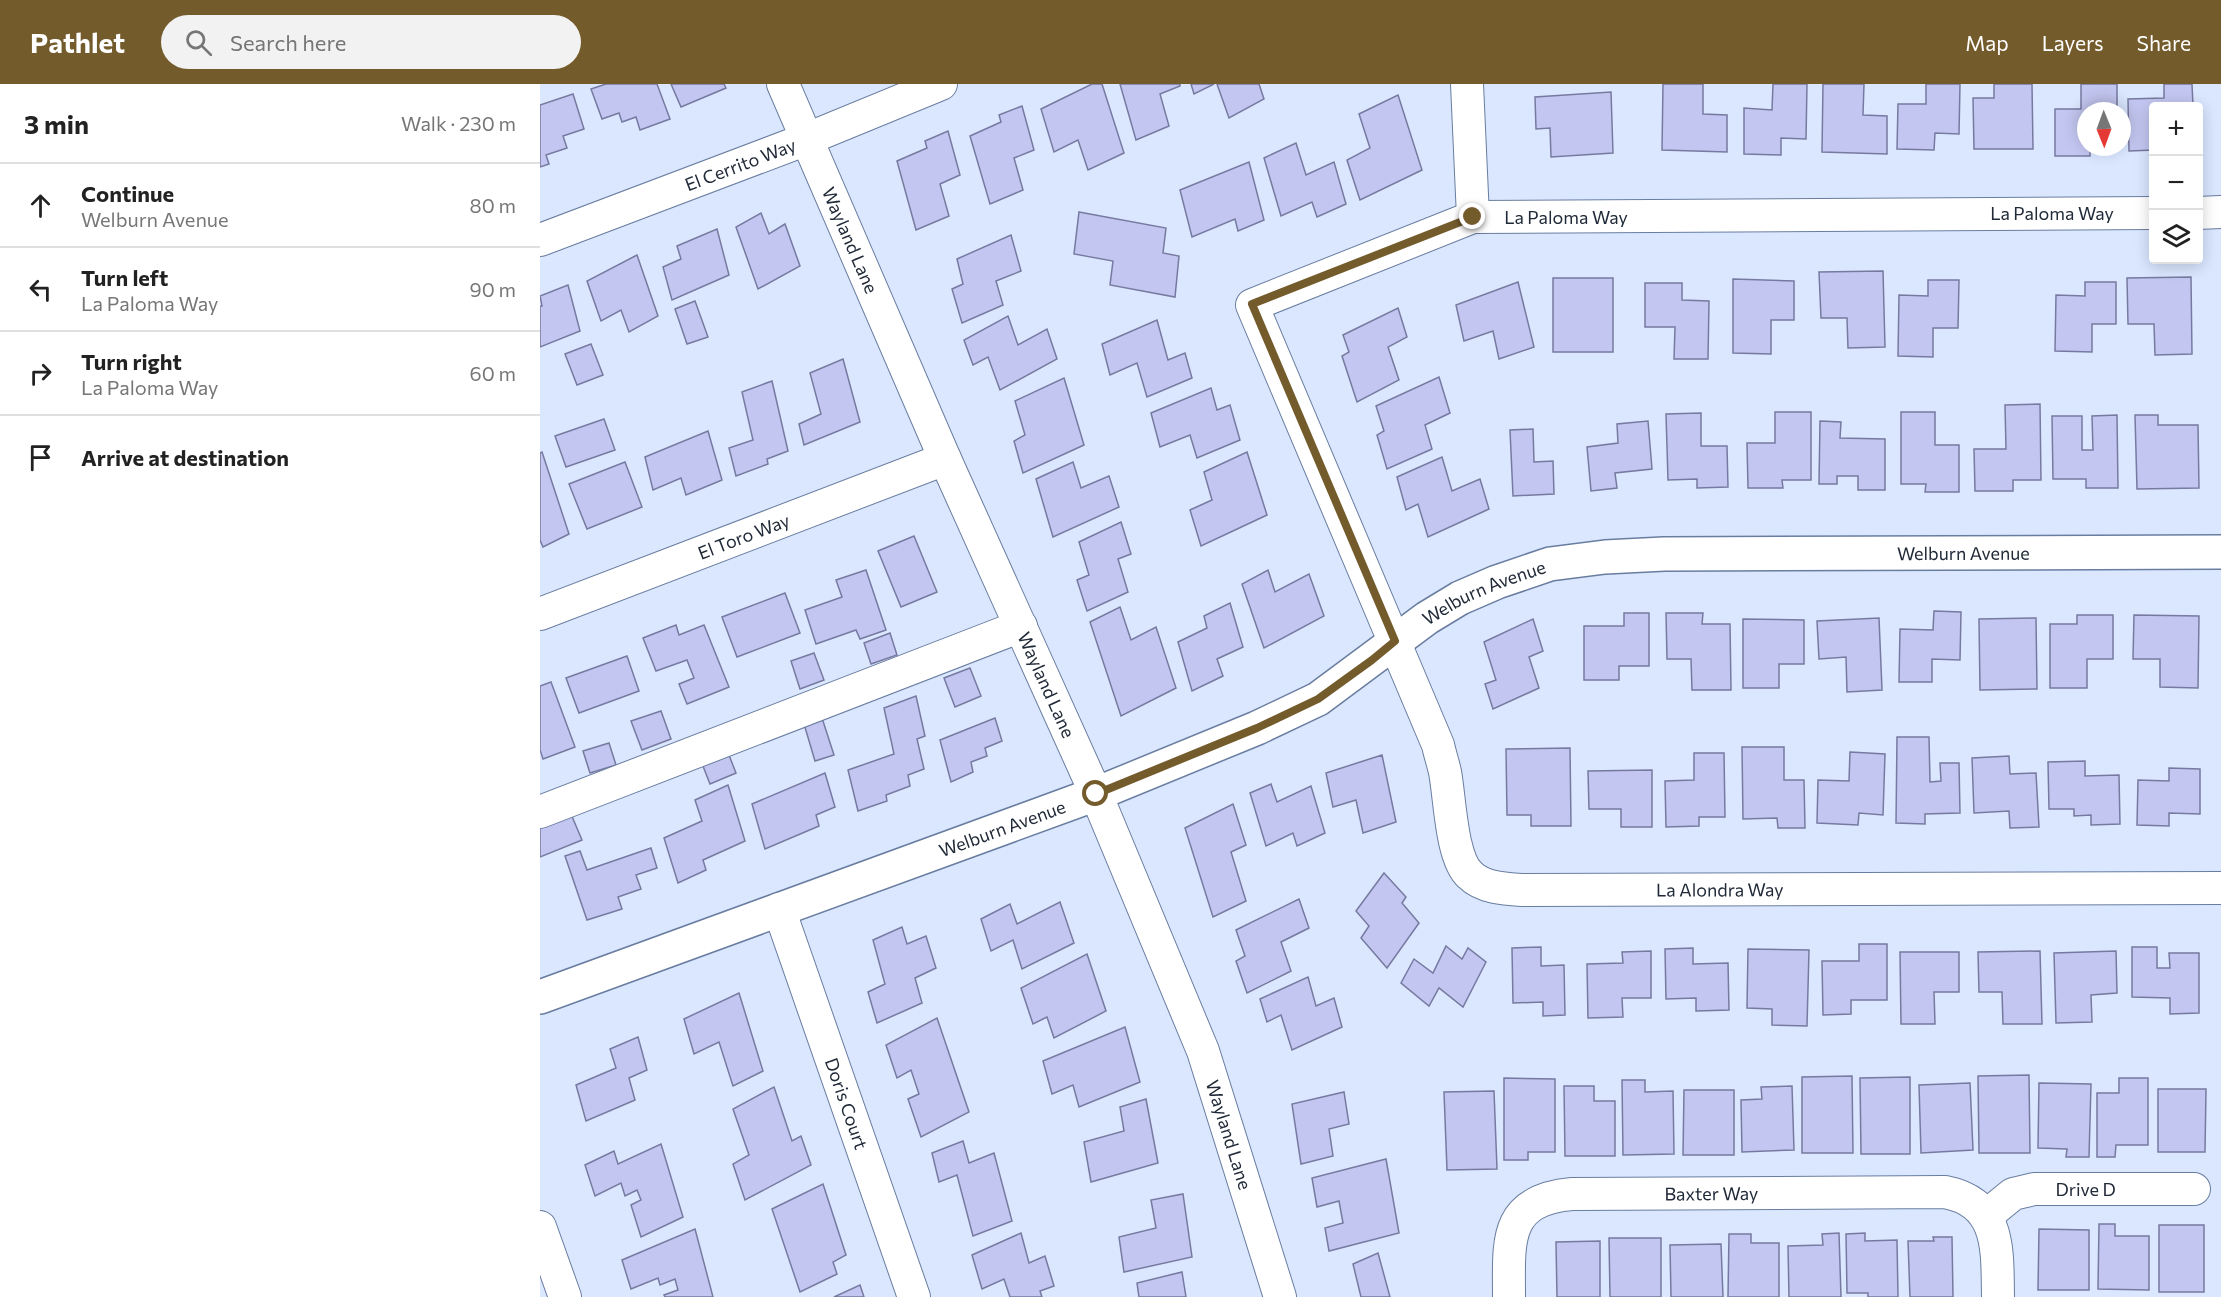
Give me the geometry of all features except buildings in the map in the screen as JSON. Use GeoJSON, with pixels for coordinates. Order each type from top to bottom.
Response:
{"type":"FeatureCollection","features":[{"type":"Feature","properties":{"kind":"main road","name":"Welburn Avenue"},"geometry":{"type":"LineString","coordinates":[[540,997],[1096,794],[1257,728],[1318,699],[1427,618],[1460,598],[1497,582],[1550,564],[1605,557],[1676,554],[2221,552]]}},
{"type":"Feature","properties":{"kind":"street","name":"Wayland Lane"},"geometry":{"type":"LineString","coordinates":[[783,84],[945,459],[1096,794],[1203,1051],[1280,1297]]}},
{"type":"Feature","properties":{"kind":"street","name":"El Cerrito Way"},"geometry":{"type":"LineString","coordinates":[[540,240],[807,139],[940,84]]}},
{"type":"Feature","properties":{"kind":"street"},"geometry":{"type":"LineString","coordinates":[[1467,84],[1473,217]]}},
{"type":"Feature","properties":{"kind":"street"},"geometry":{"type":"LineString","coordinates":[[2203,213],[2221,212]]}},
{"type":"Feature","properties":{"kind":"street","name":"La Paloma Way"},"geometry":{"type":"LineString","coordinates":[[1395,641],[1252,304],[1473,217],[2149,213]]}},
{"type":"Feature","properties":{"kind":"street","name":"El Toro Way"},"geometry":{"type":"LineString","coordinates":[[540,614],[945,459]]}},
{"type":"Feature","properties":{"kind":"street"},"geometry":{"type":"LineString","coordinates":[[540,812],[1021,626]]}},
{"type":"Feature","properties":{"kind":"street","name":"La Alondra Way"},"geometry":{"type":"LineString","coordinates":[[1395,641],[1438,745],[1457,852],[1462,867],[1471,877],[1487,885],[1502,889],[1523,890],[2221,888]]}},
{"type":"Feature","properties":{"kind":"street","name":"Doris Court"},"geometry":{"type":"LineString","coordinates":[[778,909],[914,1297]]}},
{"type":"Feature","properties":{"kind":"street","name":"Drive D"},"geometry":{"type":"LineString","coordinates":[[1986,1216],[2013,1194],[2034,1189],[2194,1189]]}},
{"type":"Feature","properties":{"kind":"street","name":"Baxter Way"},"geometry":{"type":"LineString","coordinates":[[1509,1297],[1509,1251],[1512,1231],[1519,1218],[1534,1203],[1551,1196],[1946,1192],[1959,1195],[1975,1205],[1986,1216]]}},
{"type":"Feature","properties":{"kind":"street"},"geometry":{"type":"LineString","coordinates":[[1986,1216],[1997,1244],[1998,1297]]}},
{"type":"Feature","properties":{"kind":"street"},"geometry":{"type":"LineString","coordinates":[[540,1227],[565,1297]]}},
{"type":"Feature","properties":{"kind":"route"},"geometry":{"type":"LineString","coordinates":[[1096,794],[1257,728],[1318,699],[1395,641],[1252,304],[1473,217]]}}]}
